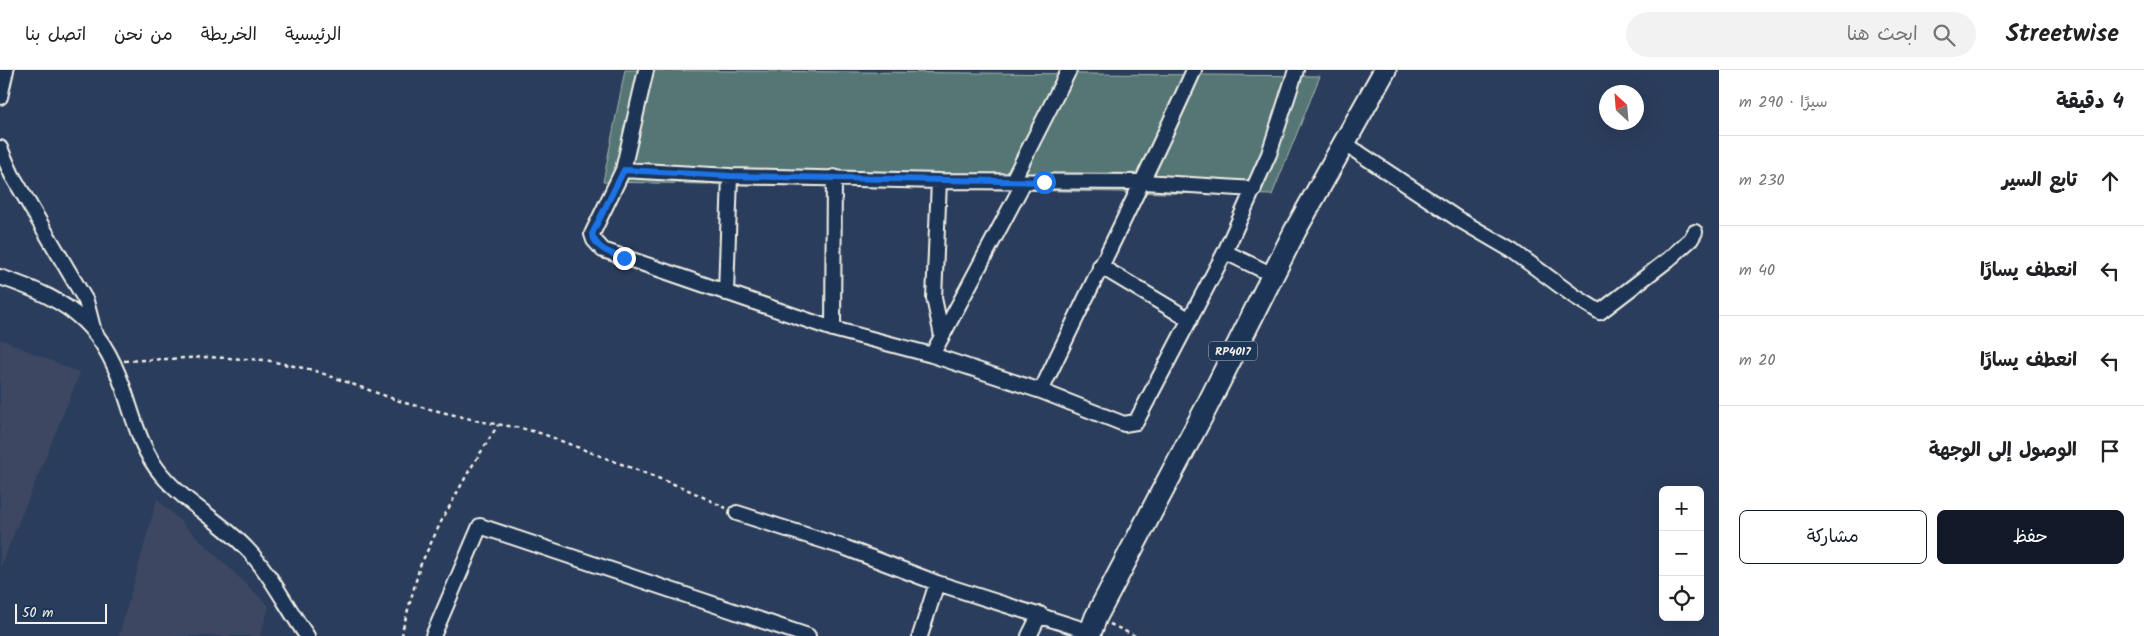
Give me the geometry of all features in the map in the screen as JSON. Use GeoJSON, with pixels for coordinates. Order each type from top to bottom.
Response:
{"type":"FeatureCollection","features":[{"type":"Feature","properties":{"kind":"main road","name":"RP4017"},"geometry":{"type":"LineString","coordinates":[[1092,628],[1273,275],[1385,70]]}},
{"type":"Feature","properties":{"kind":"street"},"geometry":{"type":"LineString","coordinates":[[0,98],[6,70]]}},
{"type":"Feature","properties":{"kind":"street"},"geometry":{"type":"LineString","coordinates":[[646,70],[624,170],[592,234],[598,246],[607,252],[833,329],[932,355],[1041,390],[1124,424],[1136,422],[1225,252],[1270,154],[1296,70]]}},
{"type":"Feature","properties":{"kind":"street"},"geometry":{"type":"LineString","coordinates":[[932,355],[1018,182],[1069,70]]}},
{"type":"Feature","properties":{"kind":"street"},"geometry":{"type":"LineString","coordinates":[[1041,390],[1100,266],[1144,182],[1194,70]]}},
{"type":"Feature","properties":{"kind":"street"},"geometry":{"type":"LineString","coordinates":[[1344,144],[1465,223],[1513,251],[1574,296],[1600,312],[1669,259],[1691,239],[1695,232]]}},
{"type":"Feature","properties":{"kind":"street"},"geometry":{"type":"LineString","coordinates":[[0,148],[12,175],[86,301],[93,328],[113,361],[146,452],[160,473],[184,499],[246,548],[307,636]]}},
{"type":"Feature","properties":{"kind":"street"},"geometry":{"type":"LineString","coordinates":[[624,170],[730,176],[939,181],[1144,182],[1254,189]]}},
{"type":"Feature","properties":{"kind":"street"},"geometry":{"type":"LineString","coordinates":[[726,292],[730,176]]}},
{"type":"Feature","properties":{"kind":"street"},"geometry":{"type":"LineString","coordinates":[[833,329],[834,177]]}},
{"type":"Feature","properties":{"kind":"street"},"geometry":{"type":"LineString","coordinates":[[939,181],[934,298],[942,336]]}},
{"type":"Feature","properties":{"kind":"street"},"geometry":{"type":"LineString","coordinates":[[1225,252],[1273,275]]}},
{"type":"Feature","properties":{"kind":"street"},"geometry":{"type":"LineString","coordinates":[[1100,266],[1190,320]]}},
{"type":"Feature","properties":{"kind":"street"},"geometry":{"type":"LineString","coordinates":[[0,277],[54,298],[93,328]]}},
{"type":"Feature","properties":{"kind":"street"},"geometry":{"type":"LineString","coordinates":[[737,512],[846,548],[937,583],[1092,628]]}},
{"type":"Feature","properties":{"kind":"street"},"geometry":{"type":"LineString","coordinates":[[433,636],[480,526],[808,636]]}},
{"type":"Feature","properties":{"kind":"street"},"geometry":{"type":"LineString","coordinates":[[920,636],[937,583]]}},
{"type":"Feature","properties":{"kind":"street"},"geometry":{"type":"LineString","coordinates":[[1030,636],[1040,614]]}},
{"type":"Feature","properties":{"kind":"path"},"geometry":{"type":"LineString","coordinates":[[113,361],[145,362],[207,357],[265,360],[313,370],[405,403],[543,434],[684,488],[737,512]]}},
{"type":"Feature","properties":{"kind":"path"},"geometry":{"type":"LineString","coordinates":[[402,636],[420,566],[469,471],[498,425]]}},
{"type":"Feature","properties":{"kind":"path"},"geometry":{"type":"LineString","coordinates":[[1092,628],[1136,636]]}},
{"type":"Feature","properties":{"kind":"shaded area"},"geometry":{"type":"Polygon","coordinates":[[[0,339],[80,373],[0,568],[0,339]]]}},
{"type":"Feature","properties":{"kind":"shaded area"},"geometry":{"type":"Polygon","coordinates":[[[157,499],[269,606],[260,636],[119,636],[157,499]]]}},
{"type":"Feature","properties":{"kind":"green space"},"geometry":{"type":"Polygon","coordinates":[[[625,70],[1320,76],[1272,195],[603,182],[625,70]]]}},
{"type":"Feature","properties":{"kind":"route"},"geometry":{"type":"LineString","coordinates":[[624,258],[602,250],[592,234],[624,170],[730,176],[1044,182]]}}]}
